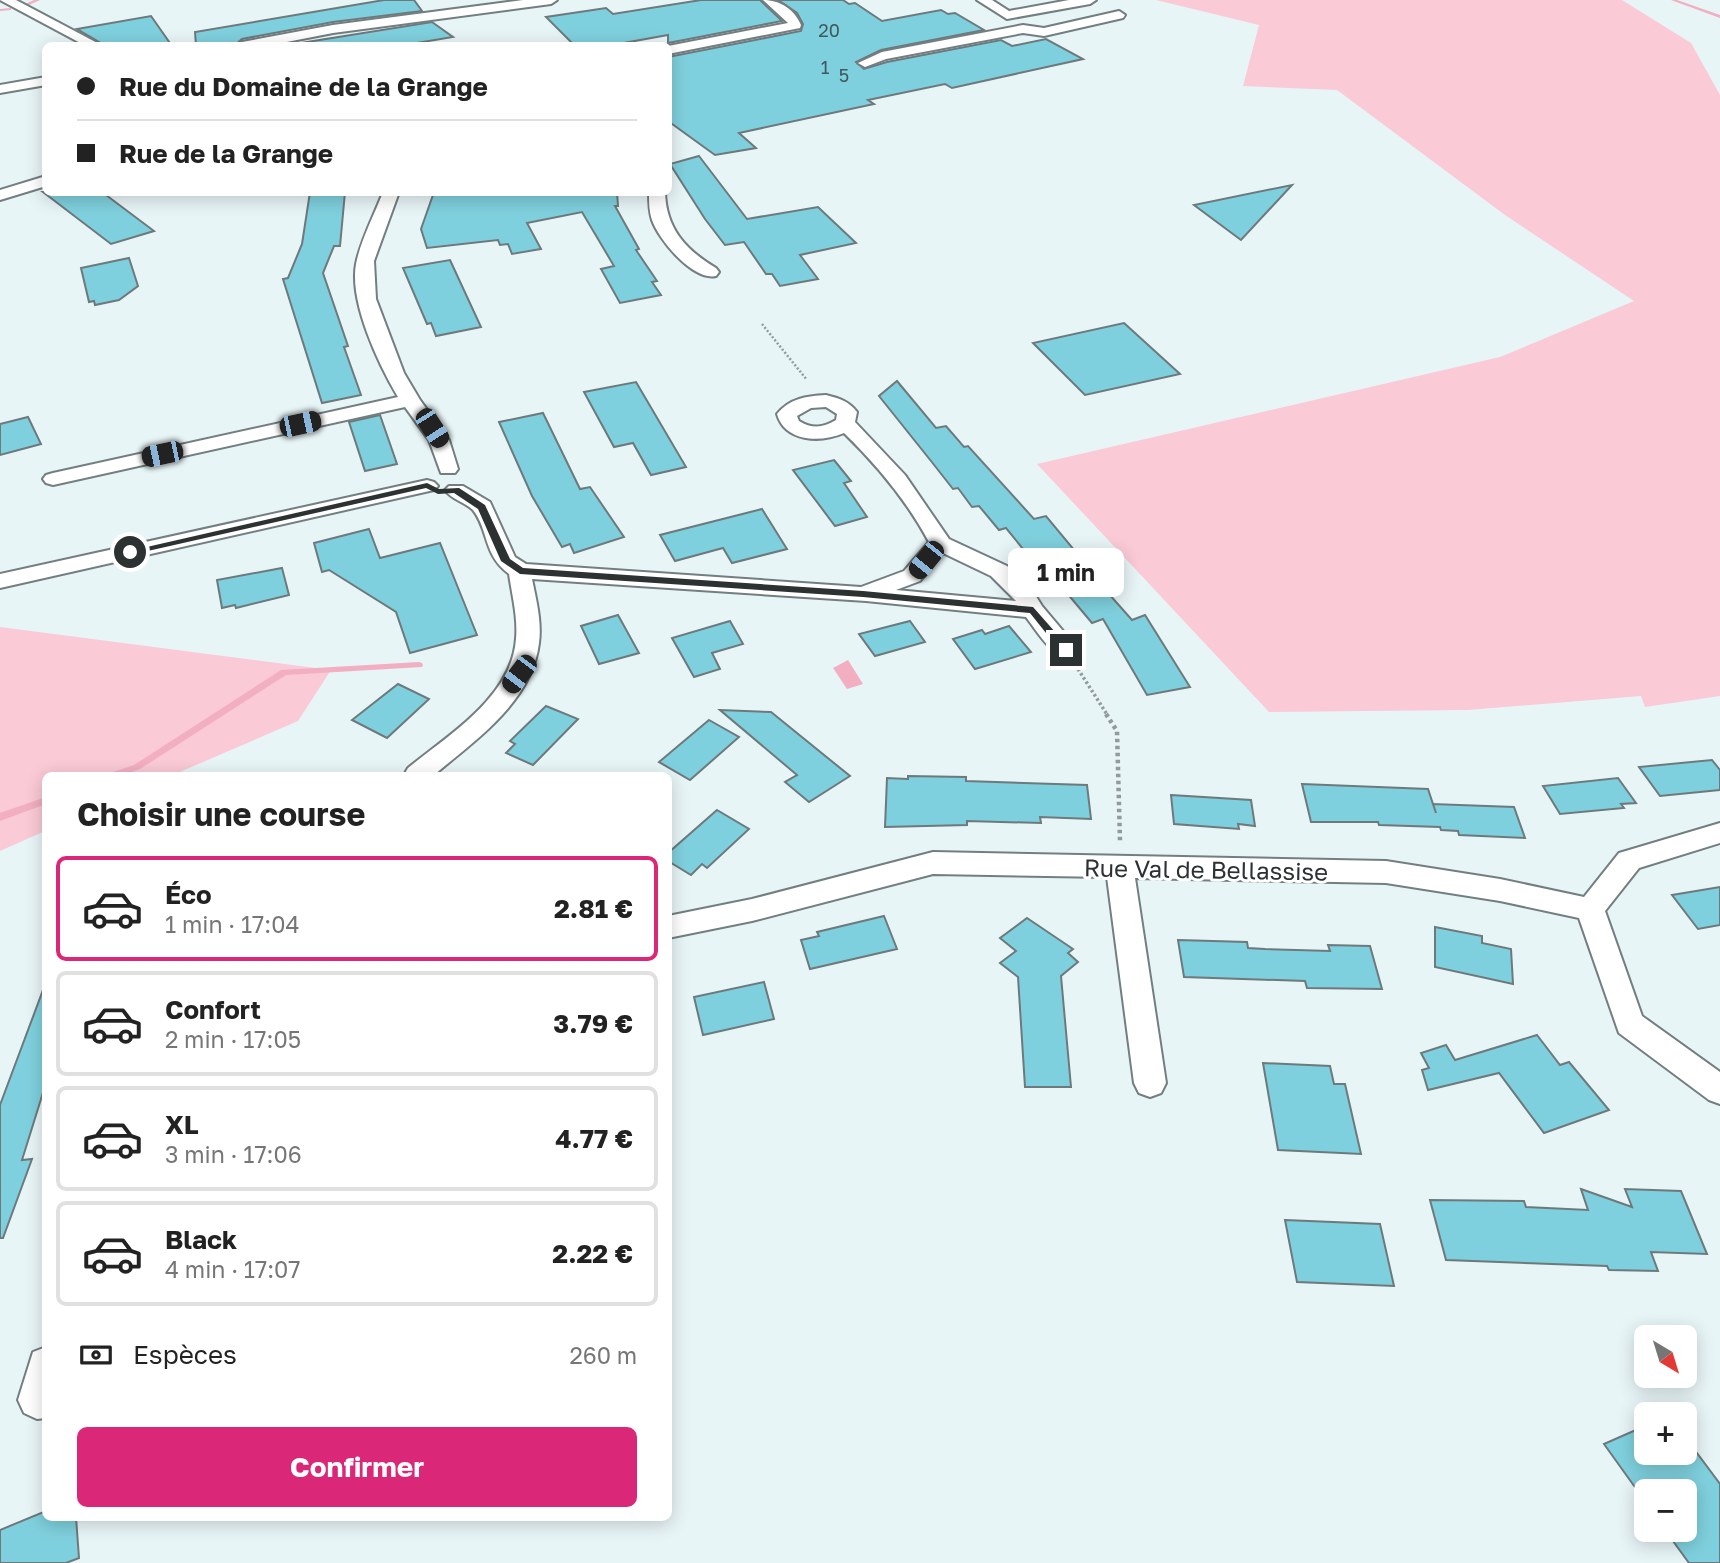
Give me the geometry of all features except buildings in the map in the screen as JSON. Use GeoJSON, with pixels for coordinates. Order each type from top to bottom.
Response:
{"type":"FeatureCollection","features":[{"type":"Feature","properties":{"kind":"street"},"geometry":{"type":"LineString","coordinates":[[6,0],[89,42]]}},
{"type":"Feature","properties":{"kind":"street"},"geometry":{"type":"LineString","coordinates":[[264,42],[347,27],[551,0]]}},
{"type":"Feature","properties":{"kind":"street"},"geometry":{"type":"LineString","coordinates":[[672,49],[795,25],[792,18],[769,0]]}},
{"type":"Feature","properties":{"kind":"street"},"geometry":{"type":"LineString","coordinates":[[983,0],[1023,29]]}},
{"type":"Feature","properties":{"kind":"street"},"geometry":{"type":"LineString","coordinates":[[1007,15],[1090,0]]}},
{"type":"Feature","properties":{"kind":"street"},"geometry":{"type":"LineString","coordinates":[[865,63],[883,55],[1023,29],[1044,32],[1119,15]]}},
{"type":"Feature","properties":{"kind":"street"},"geometry":{"type":"LineString","coordinates":[[0,89],[42,82]]}},
{"type":"Feature","properties":{"kind":"street"},"geometry":{"type":"LineString","coordinates":[[0,195],[42,182]]}},
{"type":"Feature","properties":{"kind":"street"},"geometry":{"type":"LineString","coordinates":[[390,196],[364,268],[366,295],[389,360],[410,400],[446,450],[452,479]]}},
{"type":"Feature","properties":{"kind":"street"},"geometry":{"type":"LineString","coordinates":[[657,196],[656,208],[661,226],[687,258],[710,272]]}},
{"type":"Feature","properties":{"kind":"street"},"geometry":{"type":"LineString","coordinates":[[53,479],[410,400]]}},
{"type":"Feature","properties":{"kind":"street"},"geometry":{"type":"LineString","coordinates":[[816,401],[842,407],[847,412],[845,424],[822,433],[803,432],[790,424],[788,414],[791,409],[806,402],[816,401]]}},
{"type":"Feature","properties":{"kind":"street"},"geometry":{"type":"LineString","coordinates":[[845,424],[879,458],[932,526],[940,543],[999,571],[1021,590],[1033,610],[1066,650]]}},
{"type":"Feature","properties":{"kind":"street"},"geometry":{"type":"LineString","coordinates":[[0,581],[427,485],[431,475],[452,479],[482,507],[506,561],[520,571],[863,594],[1033,610]]}},
{"type":"Feature","properties":{"kind":"street"},"geometry":{"type":"LineString","coordinates":[[863,594],[912,576],[940,543]]}},
{"type":"Feature","properties":{"kind":"street"},"geometry":{"type":"LineString","coordinates":[[421,772],[489,714],[519,674],[528,642],[520,571]]}},
{"type":"Feature","properties":{"kind":"street"},"geometry":{"type":"LineString","coordinates":[[1720,833],[1629,860],[1590,909],[1630,1024],[1720,1090]]}},
{"type":"Feature","properties":{"kind":"street","name":"Rue Val de Bellassise"},"geometry":{"type":"LineString","coordinates":[[672,926],[752,910],[933,863],[1385,872],[1500,890],[1590,909]]}},
{"type":"Feature","properties":{"kind":"street"},"geometry":{"type":"LineString","coordinates":[[1120,867],[1150,1083]]}},
{"type":"Feature","properties":{"kind":"street"},"geometry":{"type":"LineString","coordinates":[[42,1381],[37,1400],[42,1399]]}},
{"type":"Feature","properties":{"kind":"path"},"geometry":{"type":"LineString","coordinates":[[762,324],[807,380],[816,401]]}},
{"type":"Feature","properties":{"kind":"path"},"geometry":{"type":"LineString","coordinates":[[1066,650],[1117,731],[1120,867]]}},
{"type":"Feature","properties":{"kind":"shaded area"},"geometry":{"type":"Polygon","coordinates":[[[1156,0],[1622,0],[1691,43],[1720,95],[1720,696],[1645,707],[1641,696],[1468,710],[1269,712],[1037,464],[1500,357],[1634,301],[1505,215],[1337,90],[1243,86],[1259,25],[1156,0]]]}},
{"type":"Feature","properties":{"kind":"shaded area"},"geometry":{"type":"Polygon","coordinates":[[[0,627],[331,670],[298,721],[180,772],[42,772],[42,832],[0,851],[0,627]]]}},
{"type":"Feature","properties":{"kind":"shaded area"},"geometry":{"type":"Polygon","coordinates":[[[848,660],[863,684],[847,689],[833,668],[848,660]]]}},
{"type":"Feature","properties":{"kind":"waterway"},"geometry":{"type":"LineString","coordinates":[[25,5],[38,0]]}},
{"type":"Feature","properties":{"kind":"waterway"},"geometry":{"type":"LineString","coordinates":[[1673,0],[1720,17]]}},
{"type":"Feature","properties":{"kind":"waterway"},"geometry":{"type":"LineString","coordinates":[[0,10],[9,9]]}},
{"type":"Feature","properties":{"kind":"waterway"},"geometry":{"type":"LineString","coordinates":[[122,772],[137,767],[284,672],[419,665]]}},
{"type":"Feature","properties":{"kind":"waterway"},"geometry":{"type":"LineString","coordinates":[[0,817],[42,801]]}},
{"type":"Feature","properties":{"kind":"route"},"geometry":{"type":"LineString","coordinates":[[130,552],[427,485],[438,492],[456,490],[466,494],[482,507],[506,561],[520,571],[863,594],[1033,610],[1066,650]]}}]}
